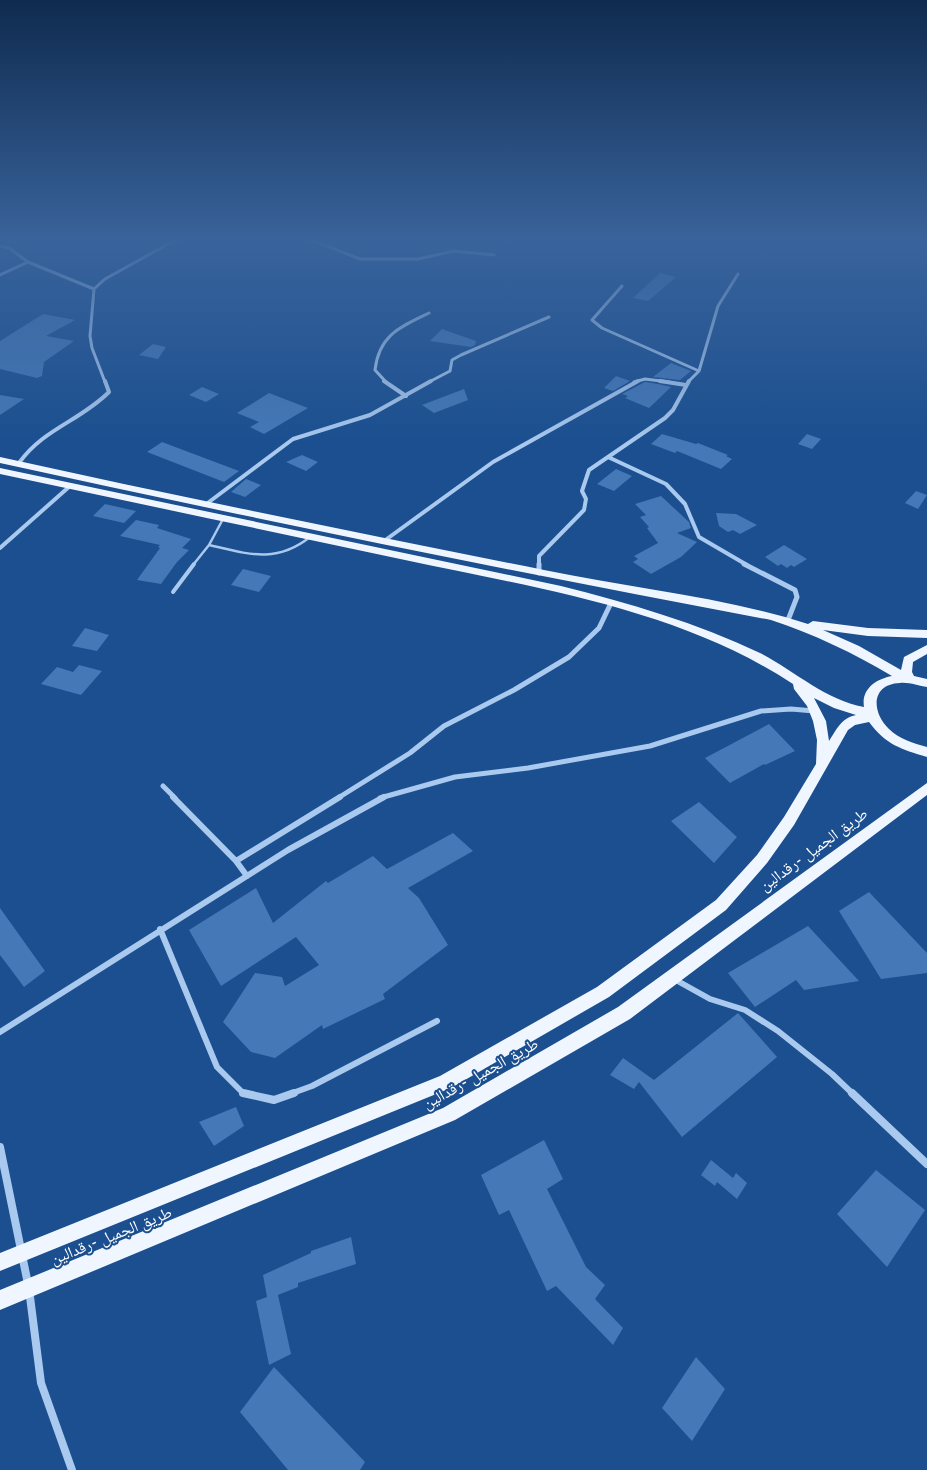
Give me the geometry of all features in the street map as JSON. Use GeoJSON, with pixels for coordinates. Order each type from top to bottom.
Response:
{"type":"FeatureCollection","features":[{"type":"Feature","properties":{"kind":"main road"},"geometry":{"type":"LineString","coordinates":[[0,460],[206,505],[539,573],[788,620],[868,632],[927,634]]}},
{"type":"Feature","properties":{"kind":"main road"},"geometry":{"type":"LineString","coordinates":[[0,471],[561,590],[611,603],[712,636],[784,672],[836,705],[871,715]]}},
{"type":"Feature","properties":{"kind":"main road"},"geometry":{"type":"LineString","coordinates":[[561,590],[565,578]]}},
{"type":"Feature","properties":{"kind":"main road"},"geometry":{"type":"LineString","coordinates":[[772,616],[806,627],[855,648],[908,679]]}},
{"type":"Feature","properties":{"kind":"main road"},"geometry":{"type":"LineString","coordinates":[[908,679],[906,672],[908,660],[927,649]]}},
{"type":"Feature","properties":{"kind":"main road"},"geometry":{"type":"LineString","coordinates":[[784,672],[804,692],[817,711],[824,740],[818,770]]}},
{"type":"Feature","properties":{"kind":"main road"},"geometry":{"type":"LineString","coordinates":[[927,683],[908,679],[889,680],[876,687],[868,698],[871,715],[885,734],[895,741],[927,752]]}},
{"type":"Feature","properties":{"kind":"main road","name":"طريق الجميل -رقدالين"},"geometry":{"type":"LineString","coordinates":[[0,1262],[445,1082],[603,992],[721,905],[762,859],[789,821],[844,727],[851,721],[871,715]]}},
{"type":"Feature","properties":{"kind":"main road","name":"طريق الجميل -رقدالين"},"geometry":{"type":"LineString","coordinates":[[0,1300],[449,1114],[624,1013],[927,788]]}},
{"type":"Feature","properties":{"kind":"street"},"geometry":{"type":"LineString","coordinates":[[19,464],[26,451],[40,438],[91,406],[109,392],[92,348],[90,336],[93,307]]}},
{"type":"Feature","properties":{"kind":"street"},"geometry":{"type":"LineString","coordinates":[[602,307],[593,316],[592,320],[602,328],[699,371]]}},
{"type":"Feature","properties":{"kind":"street"},"geometry":{"type":"LineString","coordinates":[[539,573],[539,556],[584,510],[586,499],[582,490],[589,470],[674,410],[686,385],[699,371],[718,307]]}},
{"type":"Feature","properties":{"kind":"street"},"geometry":{"type":"LineString","coordinates":[[406,396],[381,378],[375,370],[378,348],[395,331],[429,313]]}},
{"type":"Feature","properties":{"kind":"street"},"geometry":{"type":"LineString","coordinates":[[206,505],[228,485],[294,439],[370,415],[450,371],[452,360],[461,355],[549,317]]}},
{"type":"Feature","properties":{"kind":"street"},"geometry":{"type":"LineString","coordinates":[[384,541],[494,462],[635,382],[645,379],[686,385]]}},
{"type":"Feature","properties":{"kind":"street"},"geometry":{"type":"LineString","coordinates":[[608,457],[665,481],[682,496],[696,523],[699,537],[738,561],[795,590],[797,597],[788,620]]}},
{"type":"Feature","properties":{"kind":"street"},"geometry":{"type":"LineString","coordinates":[[0,548],[70,486]]}},
{"type":"Feature","properties":{"kind":"street"},"geometry":{"type":"LineString","coordinates":[[236,861],[410,753],[444,726],[514,690],[569,657],[599,628],[611,603]]}},
{"type":"Feature","properties":{"kind":"street"},"geometry":{"type":"LineString","coordinates":[[0,1032],[160,929],[288,850],[380,798],[455,777],[528,768],[650,746],[761,711],[791,709],[817,711]]}},
{"type":"Feature","properties":{"kind":"street"},"geometry":{"type":"LineString","coordinates":[[163,786],[236,861],[247,876]]}},
{"type":"Feature","properties":{"kind":"street"},"geometry":{"type":"LineString","coordinates":[[160,929],[217,1067],[243,1093],[274,1100],[305,1088],[436,1021]]}},
{"type":"Feature","properties":{"kind":"street"},"geometry":{"type":"LineString","coordinates":[[671,978],[710,999],[745,1010],[778,1031],[832,1074],[927,1164]]}},
{"type":"Feature","properties":{"kind":"street"},"geometry":{"type":"LineString","coordinates":[[0,1147],[29,1289],[41,1384],[72,1470]]}},
{"type":"Feature","properties":{"kind":"lane"},"geometry":{"type":"LineString","coordinates":[[173,592],[209,545],[223,518]]}},
{"type":"Feature","properties":{"kind":"lane"},"geometry":{"type":"LineString","coordinates":[[209,545],[249,554],[283,555],[301,546],[310,537]]}},
{"type":"Feature","properties":{"kind":"building"},"geometry":{"type":"Polygon","coordinates":[[[43,314],[75,320],[46,336],[74,341],[44,362],[42,376],[37,378],[0,369],[0,341],[43,314]]]}},
{"type":"Feature","properties":{"kind":"building"},"geometry":{"type":"Polygon","coordinates":[[[442,329],[476,341],[475,345],[471,347],[430,341],[442,329]]]}},
{"type":"Feature","properties":{"kind":"building"},"geometry":{"type":"Polygon","coordinates":[[[153,344],[166,347],[158,359],[139,355],[153,344]]]}},
{"type":"Feature","properties":{"kind":"building"},"geometry":{"type":"Polygon","coordinates":[[[671,363],[691,371],[680,380],[653,377],[671,363]]]}},
{"type":"Feature","properties":{"kind":"building"},"geometry":{"type":"Polygon","coordinates":[[[616,376],[630,381],[613,391],[604,388],[616,376]]]}},
{"type":"Feature","properties":{"kind":"building"},"geometry":{"type":"Polygon","coordinates":[[[645,382],[671,387],[649,408],[625,398],[628,396],[622,394],[645,382]]]}},
{"type":"Feature","properties":{"kind":"building"},"geometry":{"type":"Polygon","coordinates":[[[202,387],[219,394],[206,402],[189,395],[202,387]]]}},
{"type":"Feature","properties":{"kind":"building"},"geometry":{"type":"Polygon","coordinates":[[[464,389],[468,400],[434,413],[422,405],[464,389]]]}},
{"type":"Feature","properties":{"kind":"building"},"geometry":{"type":"Polygon","coordinates":[[[269,393],[308,408],[264,434],[250,427],[259,422],[237,413],[269,393]]]}},
{"type":"Feature","properties":{"kind":"building"},"geometry":{"type":"Polygon","coordinates":[[[0,395],[24,399],[0,415],[0,395]]]}},
{"type":"Feature","properties":{"kind":"building"},"geometry":{"type":"Polygon","coordinates":[[[662,434],[698,443],[728,455],[726,456],[732,459],[721,469],[677,451],[675,453],[651,444],[662,434]]]}},
{"type":"Feature","properties":{"kind":"building"},"geometry":{"type":"Polygon","coordinates":[[[807,434],[821,439],[812,449],[798,444],[807,434]]]}},
{"type":"Feature","properties":{"kind":"building"},"geometry":{"type":"Polygon","coordinates":[[[162,442],[239,471],[224,482],[147,452],[162,442]]]}},
{"type":"Feature","properties":{"kind":"building"},"geometry":{"type":"Polygon","coordinates":[[[302,455],[318,462],[306,471],[286,462],[302,455]]]}},
{"type":"Feature","properties":{"kind":"building"},"geometry":{"type":"Polygon","coordinates":[[[616,469],[632,476],[614,491],[597,484],[616,469]]]}},
{"type":"Feature","properties":{"kind":"building"},"geometry":{"type":"Polygon","coordinates":[[[246,479],[261,485],[245,497],[231,492],[246,479]]]}},
{"type":"Feature","properties":{"kind":"building"},"geometry":{"type":"Polygon","coordinates":[[[916,491],[927,495],[918,509],[905,503],[916,491]]]}},
{"type":"Feature","properties":{"kind":"building"},"geometry":{"type":"Polygon","coordinates":[[[661,496],[689,522],[691,528],[677,533],[697,542],[681,557],[651,574],[633,562],[638,559],[634,556],[658,543],[647,528],[649,527],[640,517],[646,515],[635,504],[661,496]]]}},
{"type":"Feature","properties":{"kind":"building"},"geometry":{"type":"Polygon","coordinates":[[[105,504],[136,511],[124,523],[93,516],[105,504]]]}},
{"type":"Feature","properties":{"kind":"building"},"geometry":{"type":"Polygon","coordinates":[[[716,513],[736,514],[757,525],[740,534],[733,530],[728,532],[719,526],[716,513]]]}},
{"type":"Feature","properties":{"kind":"building"},"geometry":{"type":"Polygon","coordinates":[[[136,520],[159,525],[157,528],[191,539],[182,548],[189,550],[177,562],[161,584],[137,580],[160,548],[158,547],[160,545],[120,536],[136,520]]]}},
{"type":"Feature","properties":{"kind":"building"},"geometry":{"type":"Polygon","coordinates":[[[784,545],[807,559],[794,567],[791,565],[787,568],[781,564],[778,566],[765,557],[784,545]]]}},
{"type":"Feature","properties":{"kind":"building"},"geometry":{"type":"Polygon","coordinates":[[[243,569],[271,576],[259,592],[231,585],[243,569]]]}},
{"type":"Feature","properties":{"kind":"building"},"geometry":{"type":"Polygon","coordinates":[[[85,628],[109,635],[97,651],[72,646],[85,628]]]}},
{"type":"Feature","properties":{"kind":"building"},"geometry":{"type":"Polygon","coordinates":[[[79,665],[102,671],[81,695],[41,684],[57,667],[73,672],[79,665]]]}},
{"type":"Feature","properties":{"kind":"building"},"geometry":{"type":"Polygon","coordinates":[[[769,724],[795,751],[764,764],[730,783],[705,758],[769,724]]]}},
{"type":"Feature","properties":{"kind":"building"},"geometry":{"type":"Polygon","coordinates":[[[699,802],[737,837],[714,863],[671,821],[699,802]]]}},
{"type":"Feature","properties":{"kind":"building"},"geometry":{"type":"Polygon","coordinates":[[[453,833],[473,851],[408,888],[419,898],[448,945],[383,994],[385,999],[323,1029],[322,1025],[275,1058],[251,1052],[223,1022],[255,973],[282,977],[285,986],[319,965],[296,937],[221,986],[189,930],[256,888],[273,923],[326,881],[328,883],[373,856],[387,869],[453,833]]]}},
{"type":"Feature","properties":{"kind":"building"},"geometry":{"type":"Polygon","coordinates":[[[869,892],[927,953],[927,973],[881,979],[839,911],[869,892]]]}},
{"type":"Feature","properties":{"kind":"building"},"geometry":{"type":"Polygon","coordinates":[[[0,908],[45,971],[24,987],[0,955],[0,908]]]}},
{"type":"Feature","properties":{"kind":"building"},"geometry":{"type":"Polygon","coordinates":[[[808,926],[859,981],[804,990],[796,980],[755,1007],[728,973],[808,926]]]}},
{"type":"Feature","properties":{"kind":"building"},"geometry":{"type":"Polygon","coordinates":[[[738,1013],[777,1057],[682,1137],[639,1082],[634,1089],[610,1075],[623,1058],[654,1080],[738,1013]]]}},
{"type":"Feature","properties":{"kind":"building"},"geometry":{"type":"Polygon","coordinates":[[[236,1107],[244,1126],[214,1146],[199,1122],[236,1107]]]}},
{"type":"Feature","properties":{"kind":"building"},"geometry":{"type":"Polygon","coordinates":[[[544,1140],[563,1179],[547,1189],[586,1267],[605,1285],[595,1299],[623,1328],[613,1345],[556,1286],[547,1291],[509,1210],[499,1215],[481,1175],[544,1140]]]}},
{"type":"Feature","properties":{"kind":"building"},"geometry":{"type":"Polygon","coordinates":[[[711,1160],[733,1178],[736,1173],[747,1183],[737,1199],[717,1182],[715,1186],[701,1175],[711,1160]]]}},
{"type":"Feature","properties":{"kind":"building"},"geometry":{"type":"Polygon","coordinates":[[[876,1170],[925,1210],[887,1267],[837,1214],[876,1170]]]}},
{"type":"Feature","properties":{"kind":"building"},"geometry":{"type":"Polygon","coordinates":[[[351,1237],[356,1264],[298,1283],[298,1287],[278,1295],[291,1354],[269,1365],[256,1301],[267,1297],[263,1275],[311,1253],[311,1251],[351,1237]]]}},
{"type":"Feature","properties":{"kind":"building"},"geometry":{"type":"Polygon","coordinates":[[[696,1357],[725,1389],[692,1441],[662,1408],[696,1357]]]}},
{"type":"Feature","properties":{"kind":"building"},"geometry":{"type":"Polygon","coordinates":[[[274,1367],[365,1462],[360,1470],[288,1470],[240,1412],[274,1367]]]}}]}
